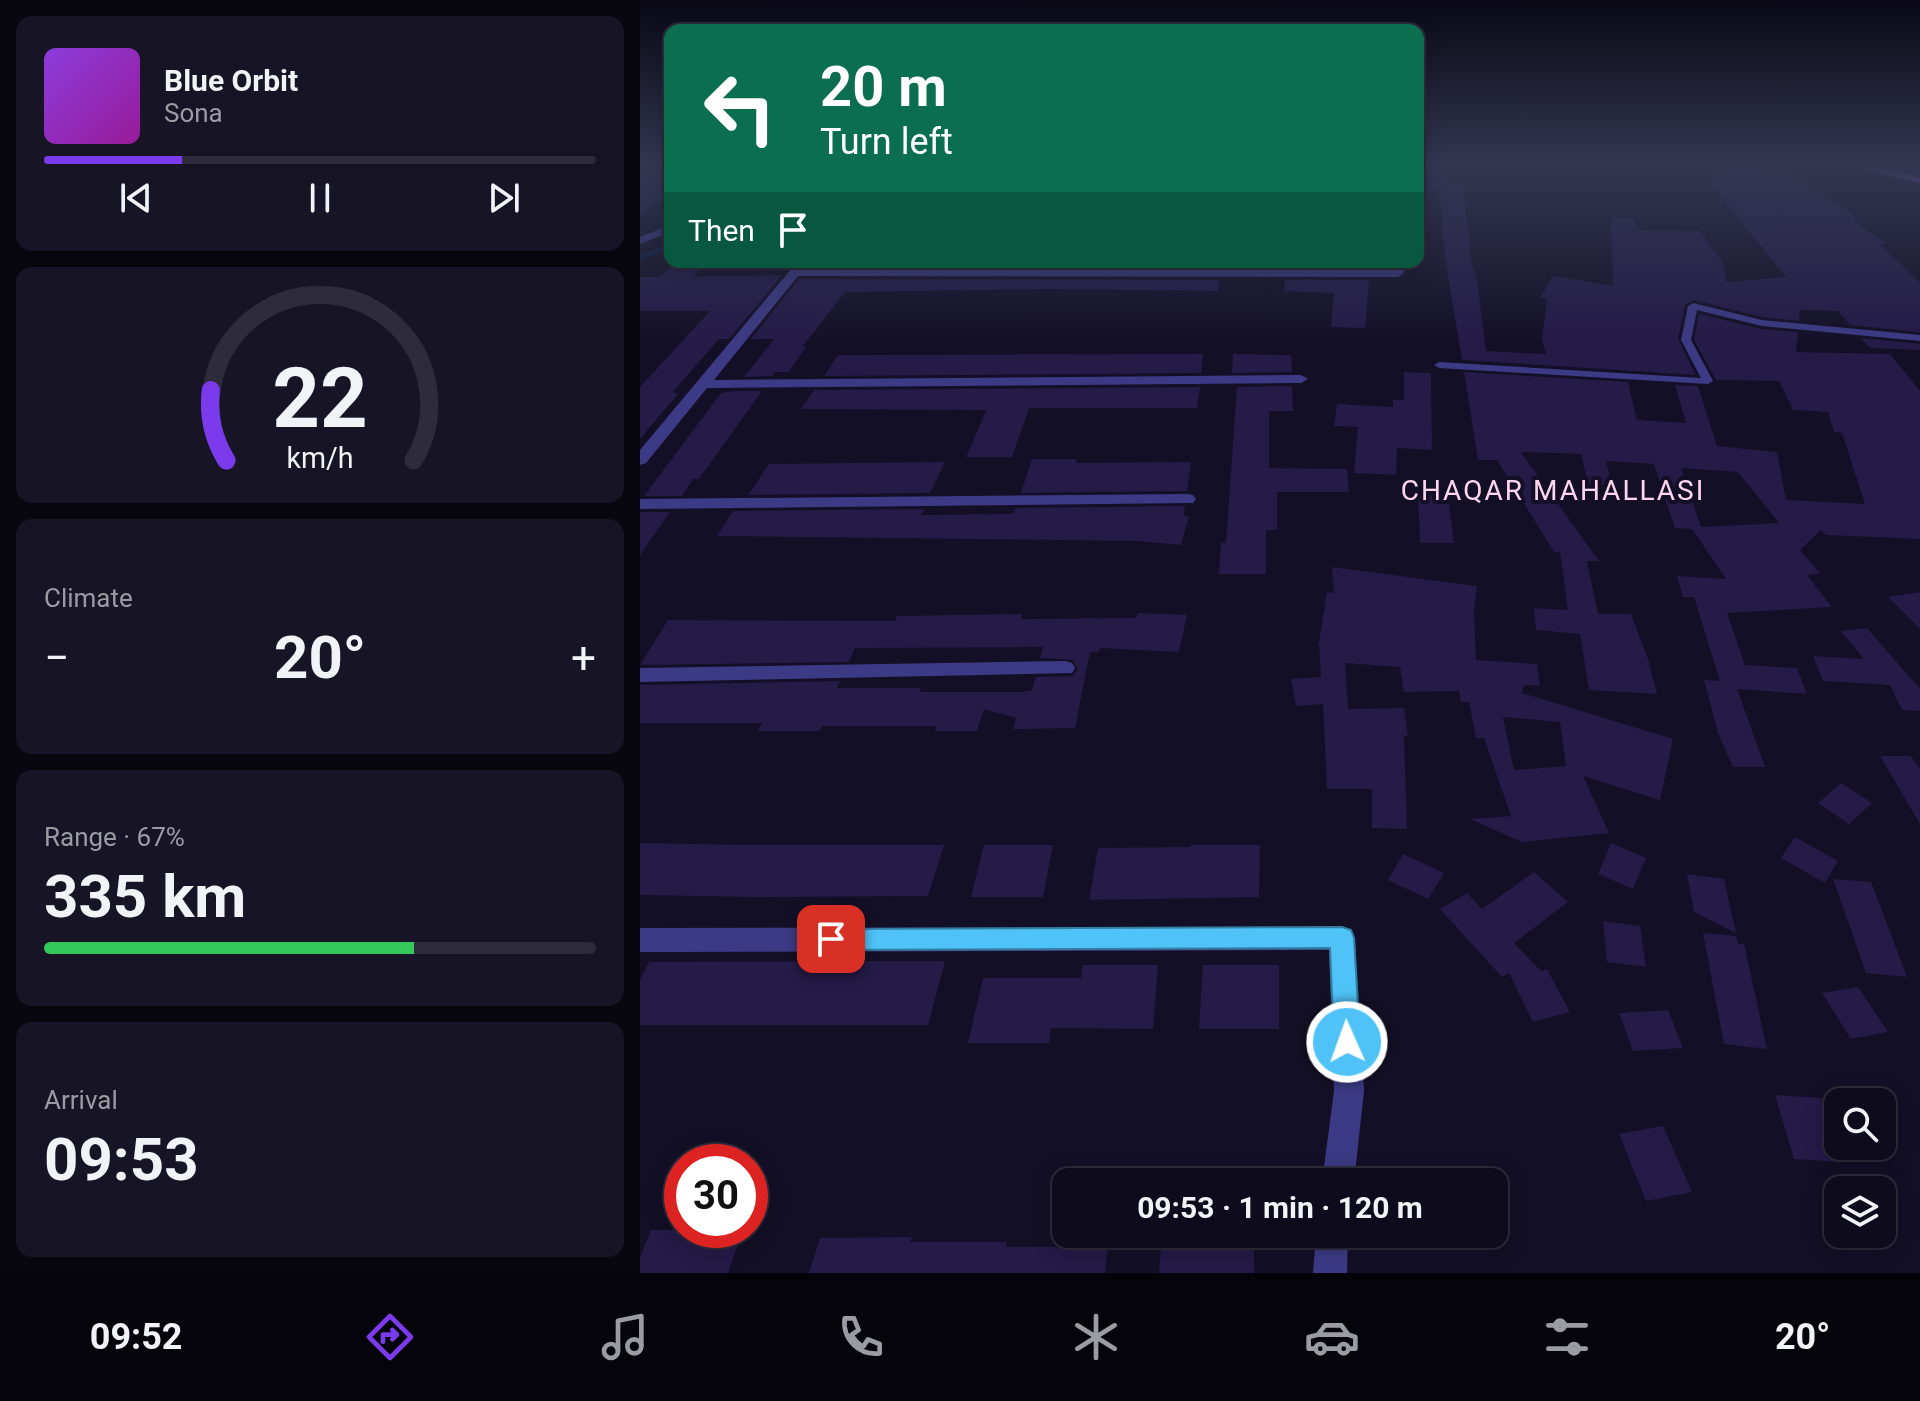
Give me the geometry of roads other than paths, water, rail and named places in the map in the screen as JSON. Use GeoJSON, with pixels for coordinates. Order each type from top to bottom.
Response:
{"type":"FeatureCollection","features":[{"type":"Feature","properties":{"kind":"street"},"geometry":{"type":"LineString","coordinates":[[640,241],[664,231]]}},
{"type":"Feature","properties":{"kind":"street"},"geometry":{"type":"LineString","coordinates":[[640,460],[798,268]]}},
{"type":"Feature","properties":{"kind":"street"},"geometry":{"type":"LineString","coordinates":[[899,268],[1398,273],[1398,268]]}},
{"type":"Feature","properties":{"kind":"street"},"geometry":{"type":"LineString","coordinates":[[704,384],[1301,379]]}},
{"type":"Feature","properties":{"kind":"street"},"geometry":{"type":"LineString","coordinates":[[640,504],[1187,499]]}},
{"type":"Feature","properties":{"kind":"street"},"geometry":{"type":"LineString","coordinates":[[640,675],[1065,668]]}},
{"type":"Feature","properties":{"kind":"street"},"geometry":{"type":"LineString","coordinates":[[640,940],[1342,938],[1349,1091],[1340,1168]]}},
{"type":"Feature","properties":{"kind":"street"},"geometry":{"type":"LineString","coordinates":[[1330,1273],[1331,1248]]}},
{"type":"Feature","properties":{"kind":"lane"},"geometry":{"type":"LineString","coordinates":[[1439,365],[1708,381],[1686,340],[1693,306],[1762,323],[1920,338]]}},
{"type":"Feature","properties":{"kind":"waterway"},"geometry":{"type":"LineString","coordinates":[[640,258],[664,248]]}},
{"type":"Feature","properties":{"kind":"district","name":"CHAQAR MAHALLASI"},"geometry":{"type":"Point","coordinates":[1553,490]}}]}
